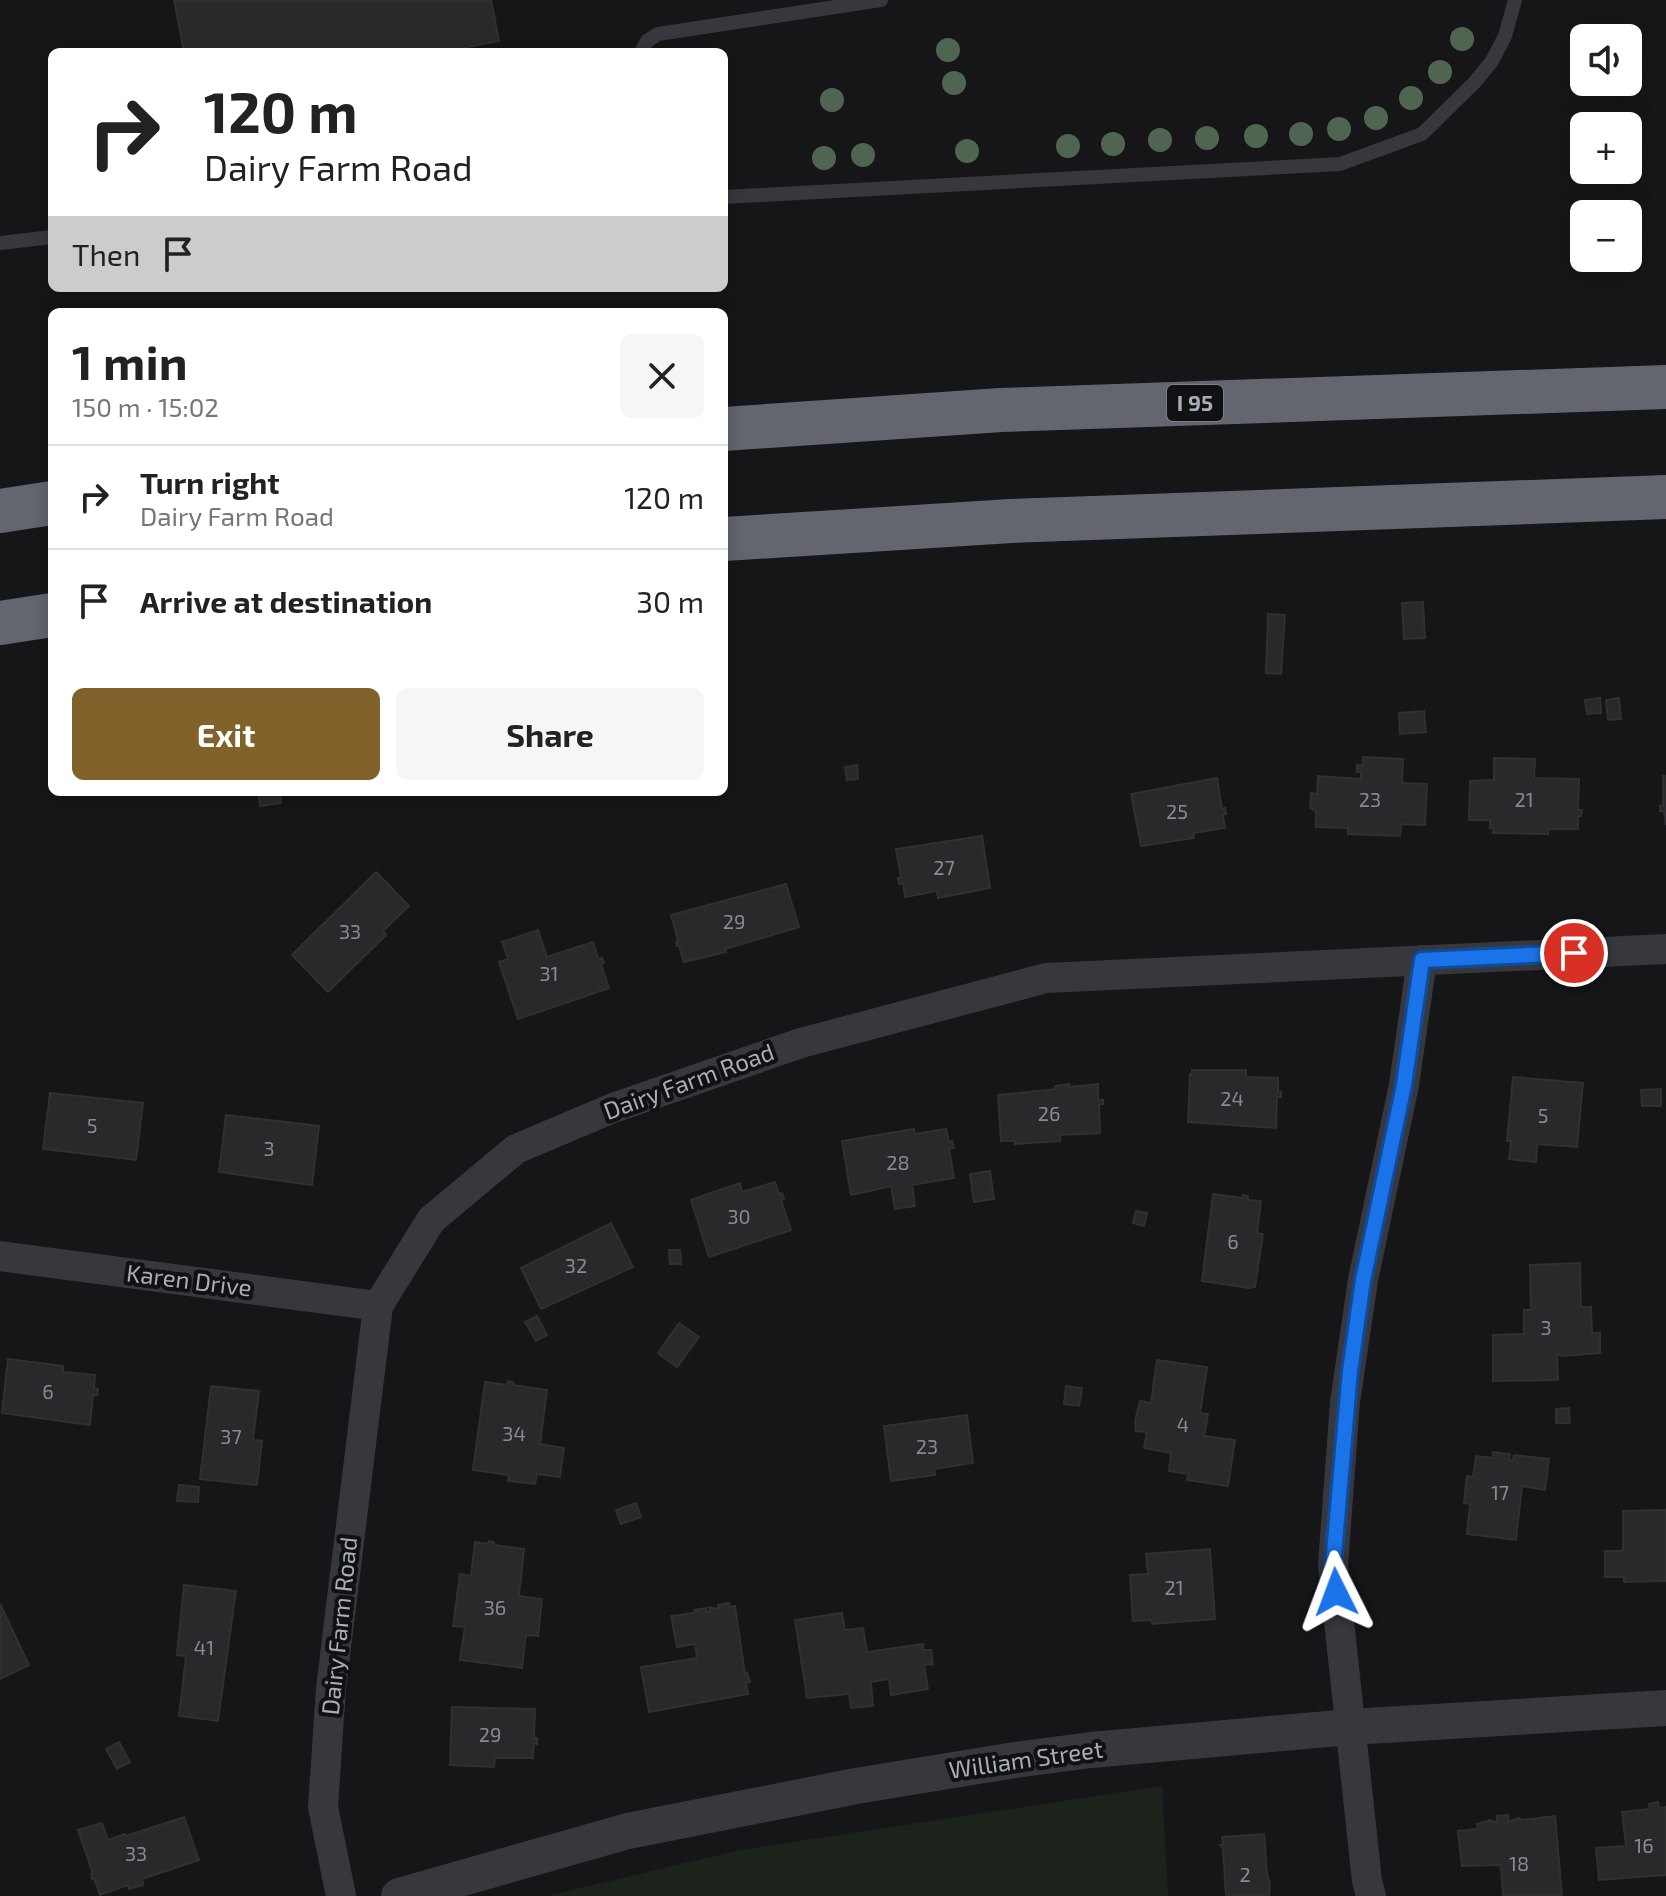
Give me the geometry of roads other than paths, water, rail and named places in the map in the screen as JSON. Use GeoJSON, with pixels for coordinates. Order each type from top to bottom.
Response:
{"type":"FeatureCollection","features":[{"type":"Feature","properties":{"kind":"highway","name":"I 95"},"geometry":{"type":"LineString","coordinates":[[728,429],[1001,410],[1666,387]]}},
{"type":"Feature","properties":{"kind":"highway"},"geometry":{"type":"LineString","coordinates":[[728,539],[1069,519],[1666,497]]}},
{"type":"Feature","properties":{"kind":"highway"},"geometry":{"type":"LineString","coordinates":[[0,511],[48,504]]}},
{"type":"Feature","properties":{"kind":"highway"},"geometry":{"type":"LineString","coordinates":[[0,623],[48,616]]}},
{"type":"Feature","properties":{"kind":"street","name":"Dairy Farm Road"},"geometry":{"type":"LineString","coordinates":[[341,1896],[323,1807],[331,1688],[378,1306],[431,1220],[516,1149],[613,1108],[801,1043],[1046,978],[1666,949]]}},
{"type":"Feature","properties":{"kind":"street"},"geometry":{"type":"LineString","coordinates":[[1371,1896],[1333,1565],[1345,1402],[1363,1280],[1404,1085],[1422,960]]}},
{"type":"Feature","properties":{"kind":"street","name":"Karen Drive"},"geometry":{"type":"LineString","coordinates":[[0,1256],[378,1306]]}},
{"type":"Feature","properties":{"kind":"street","name":"William Street"},"geometry":{"type":"LineString","coordinates":[[399,1896],[628,1831],[856,1786],[1091,1750],[1350,1727],[1666,1708]]}},
{"type":"Feature","properties":{"kind":"lane"},"geometry":{"type":"LineString","coordinates":[[643,48],[647,41],[658,34],[881,0]]}},
{"type":"Feature","properties":{"kind":"lane"},"geometry":{"type":"LineString","coordinates":[[728,197],[1340,164],[1422,134],[1492,61],[1505,36],[1515,0]]}},
{"type":"Feature","properties":{"kind":"lane"},"geometry":{"type":"LineString","coordinates":[[0,243],[48,237]]}}]}
